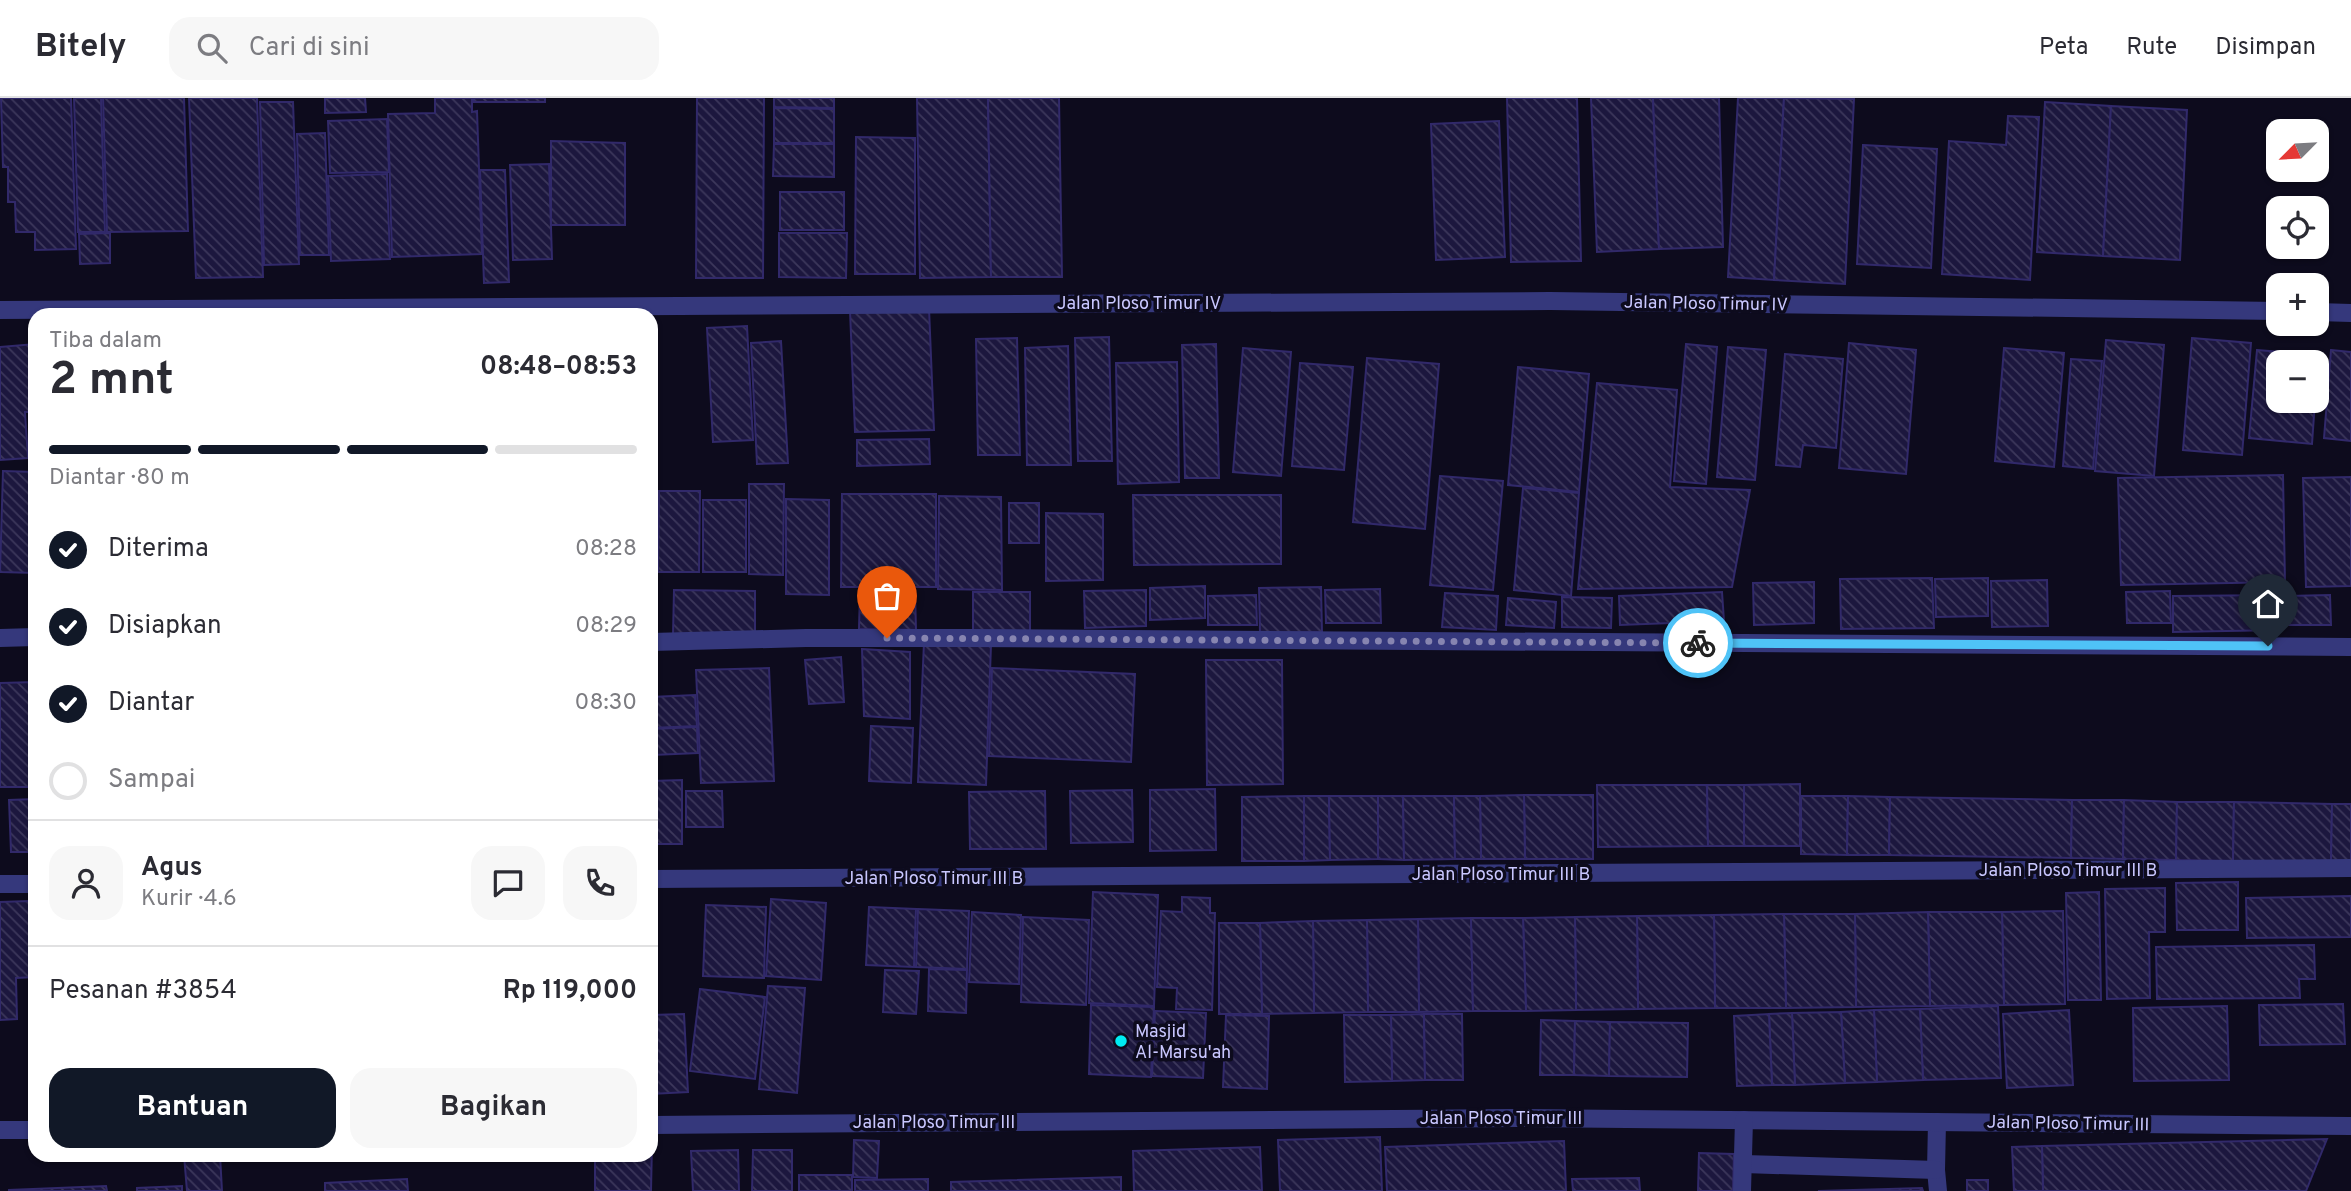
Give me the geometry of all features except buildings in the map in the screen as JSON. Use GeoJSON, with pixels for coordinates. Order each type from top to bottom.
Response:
{"type":"FeatureCollection","features":[{"type":"Feature","properties":{"kind":"street","name":"Jalan Ploso Timur IV"},"geometry":{"type":"LineString","coordinates":[[310,308],[1550,300],[2266,312]]}},
{"type":"Feature","properties":{"kind":"street","name":"Jalan Ploso Timur IV"},"geometry":{"type":"LineString","coordinates":[[0,310],[28,310]]}},
{"type":"Feature","properties":{"kind":"street"},"geometry":{"type":"LineString","coordinates":[[2329,312],[2351,313]]}},
{"type":"Feature","properties":{"kind":"street"},"geometry":{"type":"LineString","coordinates":[[0,638],[28,637]]}},
{"type":"Feature","properties":{"kind":"street"},"geometry":{"type":"LineString","coordinates":[[658,642],[914,638],[2351,647]]}},
{"type":"Feature","properties":{"kind":"street","name":"Jalan Ploso Timur III B"},"geometry":{"type":"LineString","coordinates":[[658,880],[2351,868]]}},
{"type":"Feature","properties":{"kind":"street"},"geometry":{"type":"LineString","coordinates":[[0,884],[28,884]]}},
{"type":"Feature","properties":{"kind":"street","name":"Jalan Ploso Timur III"},"geometry":{"type":"LineString","coordinates":[[658,1125],[1517,1118],[2351,1126]]}},
{"type":"Feature","properties":{"kind":"street"},"geometry":{"type":"LineString","coordinates":[[1742,1191],[1744,1120]]}},
{"type":"Feature","properties":{"kind":"street"},"geometry":{"type":"LineString","coordinates":[[1937,1122],[1938,1191]]}},
{"type":"Feature","properties":{"kind":"street"},"geometry":{"type":"LineString","coordinates":[[0,1130],[28,1130]]}},
{"type":"Feature","properties":{"kind":"street"},"geometry":{"type":"LineString","coordinates":[[1744,1164],[1936,1170]]}},
{"type":"Feature","properties":{"kind":"way so far"},"geometry":{"type":"LineString","coordinates":[[887,638],[1698,643]]}},
{"type":"Feature","properties":{"kind":"place","name":"Masjid Al-Marsu'ah"},"geometry":{"type":"Point","coordinates":[1121,1041]}},
{"type":"Feature","properties":{"kind":"route"},"geometry":{"type":"LineString","coordinates":[[1698,643],[2268,646]]}}]}
